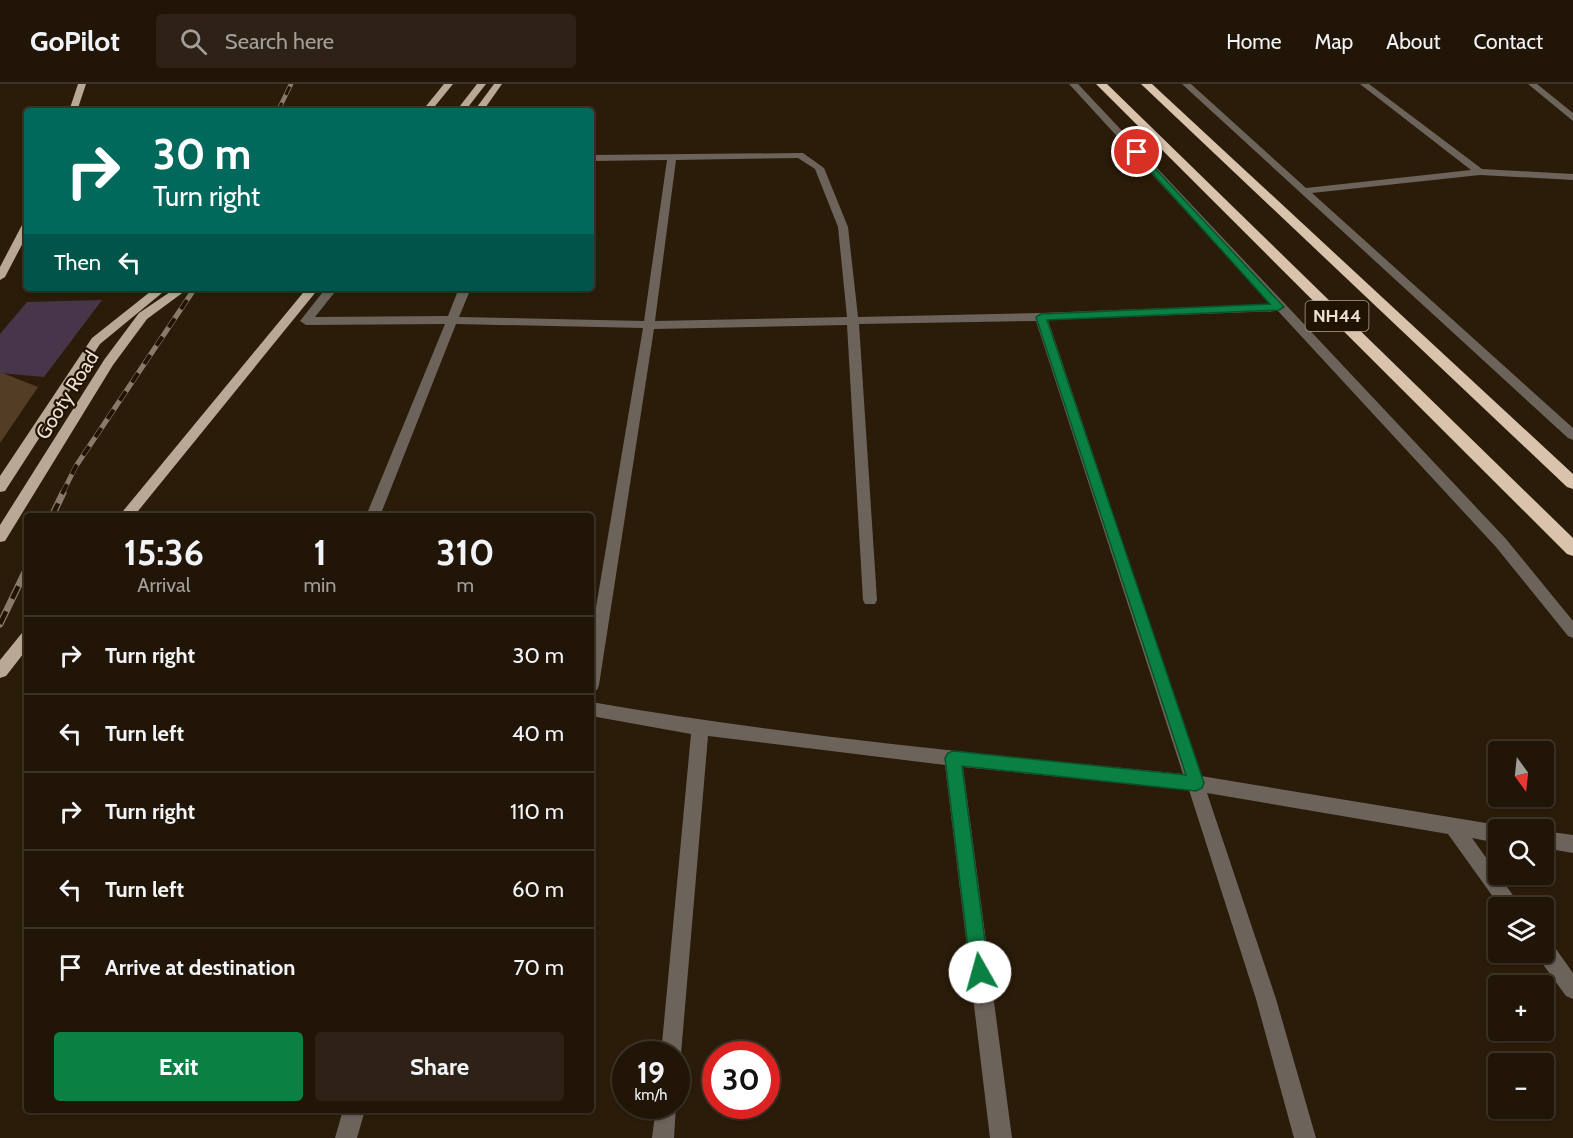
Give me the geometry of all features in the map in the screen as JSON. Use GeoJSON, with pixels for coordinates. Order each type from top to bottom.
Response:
{"type":"FeatureCollection","features":[{"type":"Feature","properties":{"kind":"highway","name":"NH44"},"geometry":{"type":"LineString","coordinates":[[1101,84],[1573,549]]}},
{"type":"Feature","properties":{"kind":"highway","name":"NH44"},"geometry":{"type":"LineString","coordinates":[[1146,84],[1573,483]]}},
{"type":"Feature","properties":{"kind":"main road"},"geometry":{"type":"LineString","coordinates":[[74,108],[82,84]]}},
{"type":"Feature","properties":{"kind":"main road"},"geometry":{"type":"LineString","coordinates":[[429,108],[449,84]]}},
{"type":"Feature","properties":{"kind":"main road"},"geometry":{"type":"LineString","coordinates":[[462,108],[482,84]]}},
{"type":"Feature","properties":{"kind":"main road"},"geometry":{"type":"LineString","coordinates":[[480,108],[498,84]]}},
{"type":"Feature","properties":{"kind":"main road"},"geometry":{"type":"LineString","coordinates":[[0,277],[24,231]]}},
{"type":"Feature","properties":{"kind":"main road","name":"Gooty Road"},"geometry":{"type":"LineString","coordinates":[[0,487],[96,341],[158,291]]}},
{"type":"Feature","properties":{"kind":"main road","name":"Gooty Road"},"geometry":{"type":"LineString","coordinates":[[0,537],[108,363],[143,316],[179,291]]}},
{"type":"Feature","properties":{"kind":"main road"},"geometry":{"type":"LineString","coordinates":[[128,513],[312,291]]}},
{"type":"Feature","properties":{"kind":"main road"},"geometry":{"type":"LineString","coordinates":[[0,671],[24,642]]}},
{"type":"Feature","properties":{"kind":"street"},"geometry":{"type":"LineString","coordinates":[[1073,84],[1501,543],[1573,632]]}},
{"type":"Feature","properties":{"kind":"street"},"geometry":{"type":"LineString","coordinates":[[1186,84],[1573,435]]}},
{"type":"Feature","properties":{"kind":"street"},"geometry":{"type":"LineString","coordinates":[[1364,84],[1480,172]]}},
{"type":"Feature","properties":{"kind":"street"},"geometry":{"type":"LineString","coordinates":[[1532,84],[1573,118]]}},
{"type":"Feature","properties":{"kind":"street"},"geometry":{"type":"LineString","coordinates":[[594,158],[800,155],[819,168],[843,227],[853,322],[870,600]]}},
{"type":"Feature","properties":{"kind":"street"},"geometry":{"type":"LineString","coordinates":[[594,666],[649,326],[672,157]]}},
{"type":"Feature","properties":{"kind":"street"},"geometry":{"type":"LineString","coordinates":[[1304,191],[1480,172],[1573,177]]}},
{"type":"Feature","properties":{"kind":"street"},"geometry":{"type":"LineString","coordinates":[[330,291],[306,321],[450,320],[649,326],[1041,317],[1279,307]]}},
{"type":"Feature","properties":{"kind":"street"},"geometry":{"type":"LineString","coordinates":[[374,513],[464,291]]}},
{"type":"Feature","properties":{"kind":"street"},"geometry":{"type":"LineString","coordinates":[[1041,317],[1266,999],[1305,1138]]}},
{"type":"Feature","properties":{"kind":"street"},"geometry":{"type":"LineString","coordinates":[[594,710],[700,728],[953,758],[1196,783],[1488,833]]}},
{"type":"Feature","properties":{"kind":"street"},"geometry":{"type":"LineString","coordinates":[[672,1041],[700,728]]}},
{"type":"Feature","properties":{"kind":"street"},"geometry":{"type":"LineString","coordinates":[[953,758],[1001,1138]]}},
{"type":"Feature","properties":{"kind":"street"},"geometry":{"type":"LineString","coordinates":[[1454,828],[1505,897]]}},
{"type":"Feature","properties":{"kind":"street"},"geometry":{"type":"LineString","coordinates":[[1554,841],[1573,844]]}},
{"type":"Feature","properties":{"kind":"street"},"geometry":{"type":"LineString","coordinates":[[1554,963],[1573,989]]}},
{"type":"Feature","properties":{"kind":"street"},"geometry":{"type":"LineString","coordinates":[[346,1138],[353,1113]]}},
{"type":"Feature","properties":{"kind":"street"},"geometry":{"type":"LineString","coordinates":[[663,1138],[665,1119]]}},
{"type":"Feature","properties":{"kind":"shaded area"},"geometry":{"type":"Polygon","coordinates":[[[0,372],[38,387],[0,443],[0,372]]]}},
{"type":"Feature","properties":{"kind":"building"},"geometry":{"type":"Polygon","coordinates":[[[102,300],[44,377],[0,373],[0,334],[27,302],[102,300]]]}},
{"type":"Feature","properties":{"kind":"railway"},"geometry":{"type":"LineString","coordinates":[[279,108],[291,84]]}},
{"type":"Feature","properties":{"kind":"railway"},"geometry":{"type":"LineString","coordinates":[[62,494],[76,466],[193,291]]}},
{"type":"Feature","properties":{"kind":"railway"},"geometry":{"type":"LineString","coordinates":[[53,513],[63,493]]}},
{"type":"Feature","properties":{"kind":"railway"},"geometry":{"type":"LineString","coordinates":[[0,624],[24,574]]}},
{"type":"Feature","properties":{"kind":"route"},"geometry":{"type":"LineString","coordinates":[[980,972],[953,758],[1196,783],[1041,317],[1279,307],[1137,152]]}}]}
